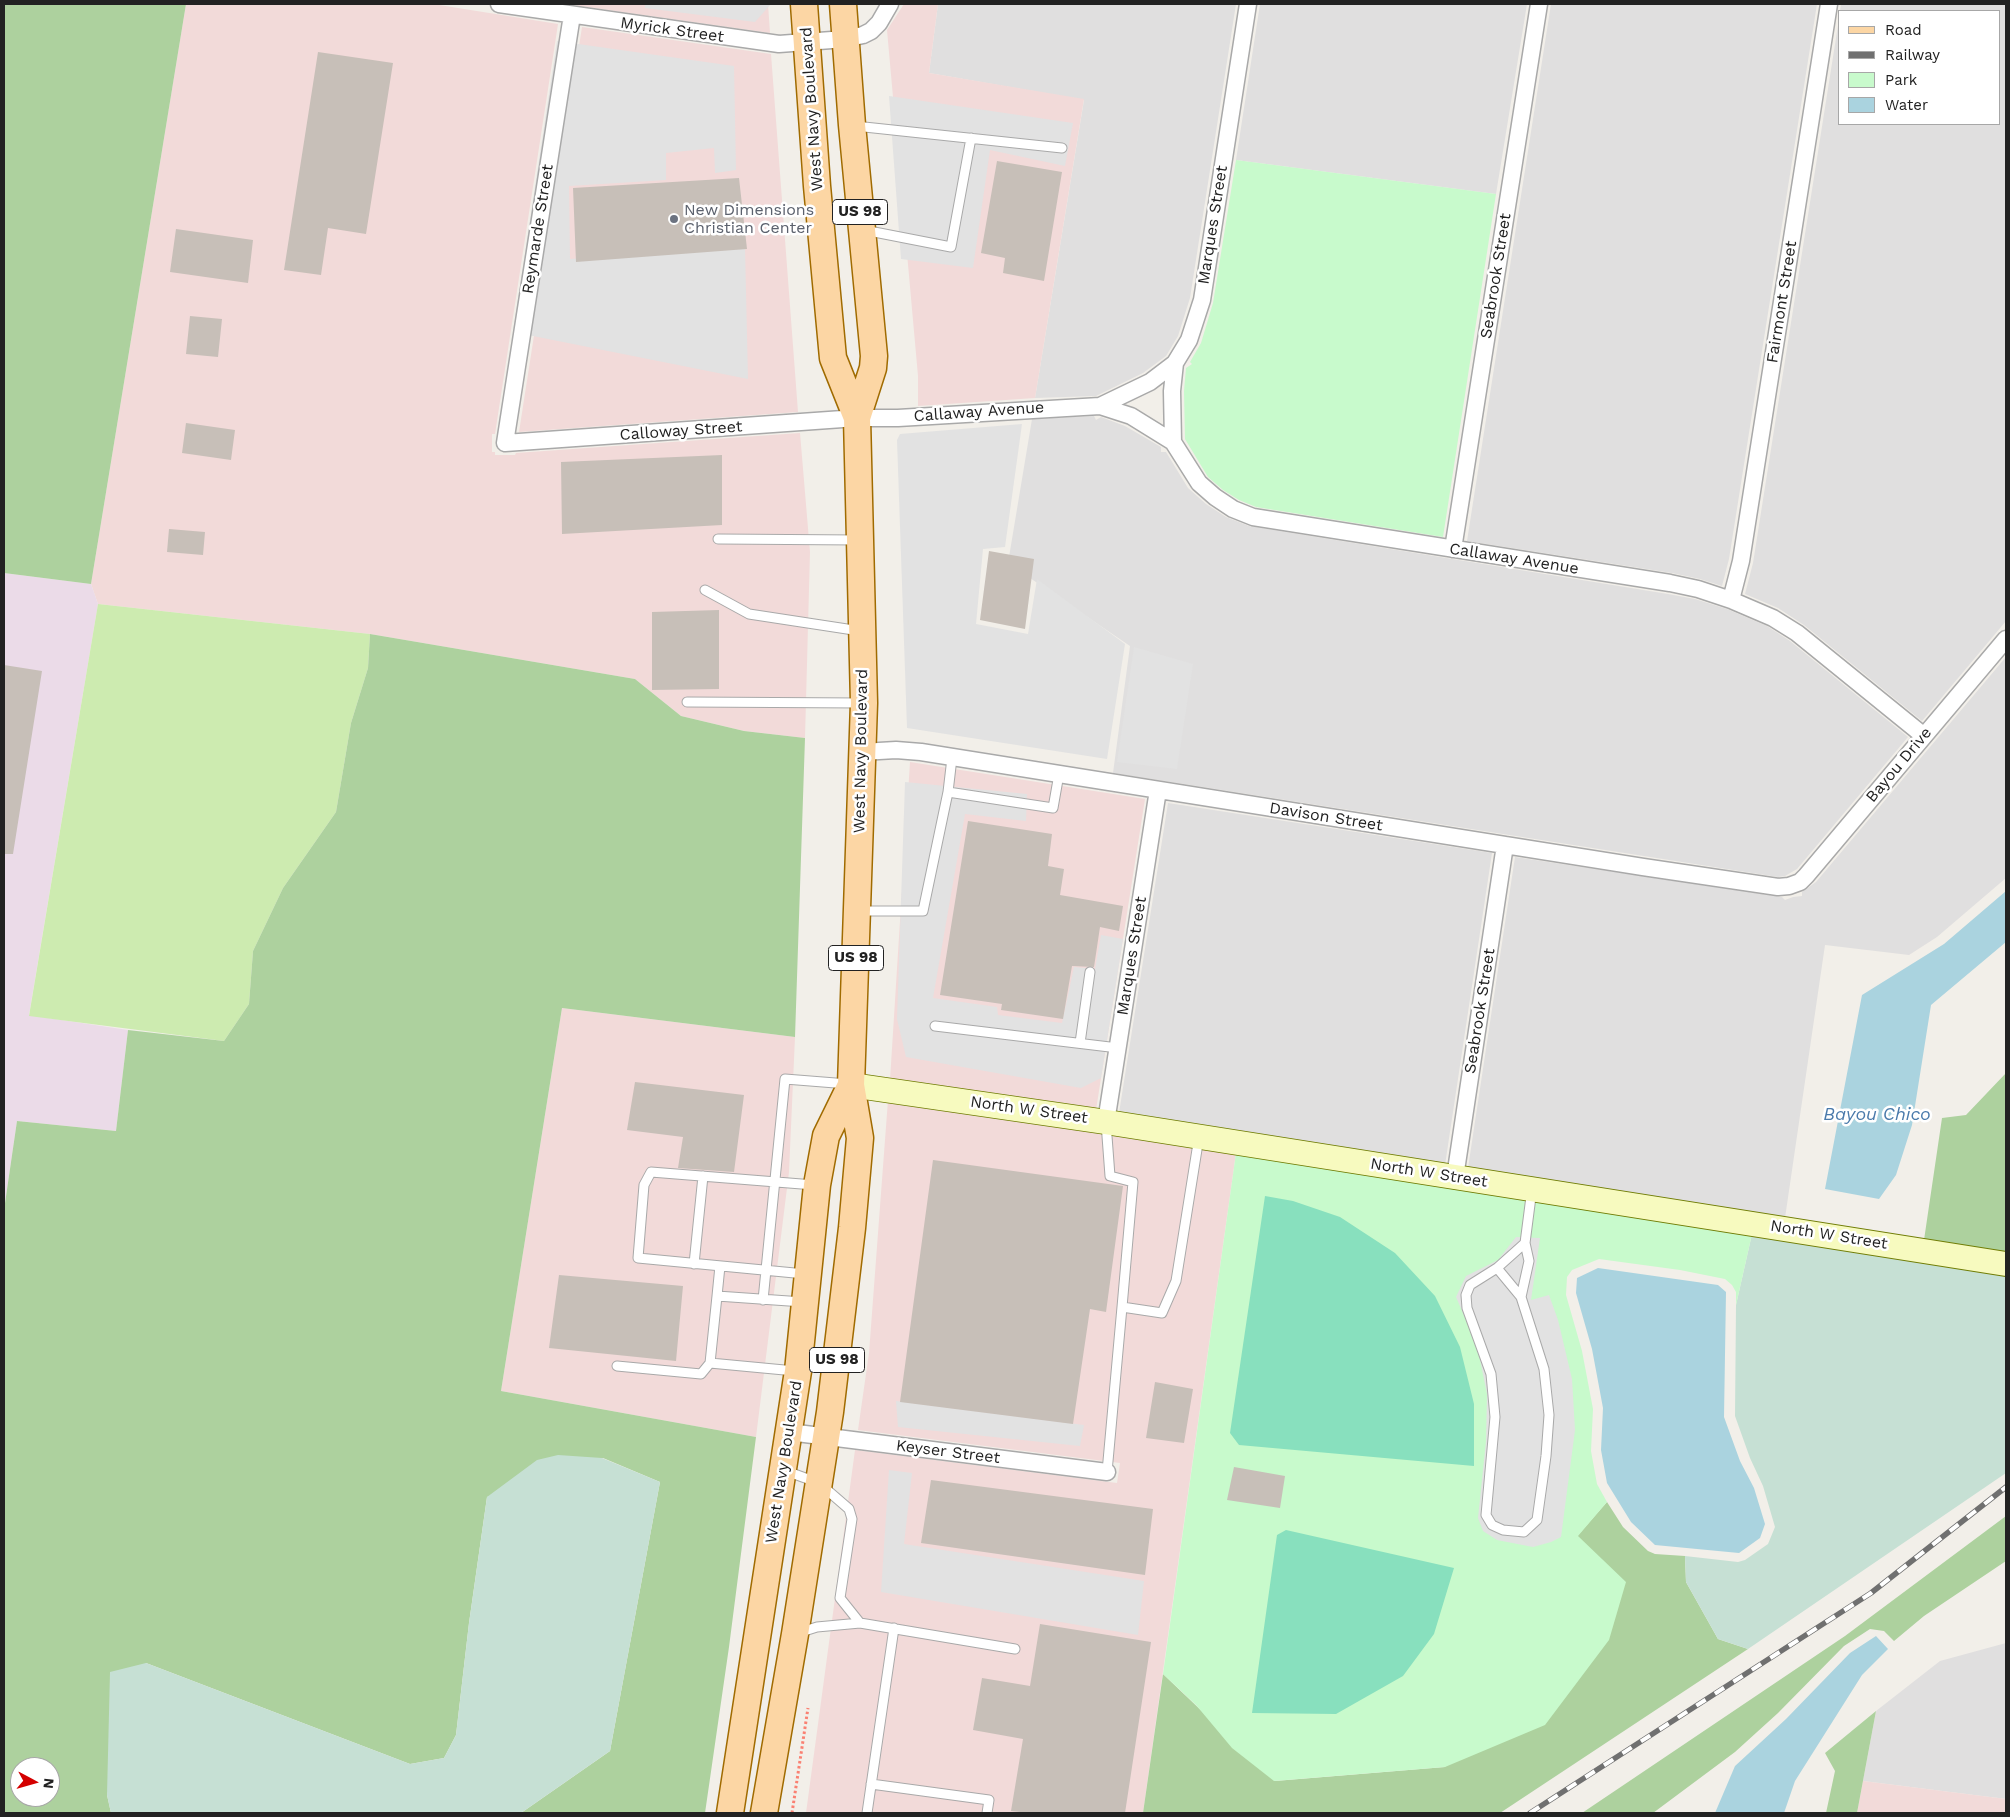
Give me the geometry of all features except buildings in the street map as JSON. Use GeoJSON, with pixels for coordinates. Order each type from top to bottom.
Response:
{"type":"FeatureCollection","features":[{"type":"Feature","properties":{"kind":"main road","name":"West Navy Boulevard"},"geometry":{"type":"LineString","coordinates":[[804,4],[817,186],[833,358],[857,418]]}},
{"type":"Feature","properties":{"kind":"main road","name":"West Navy Boulevard"},"geometry":{"type":"LineString","coordinates":[[764,1813],[795,1634],[841,1335],[860,1138],[851,1085],[864,702],[857,418],[873,368],[874,356],[852,125],[843,4]]}},
{"type":"Feature","properties":{"kind":"main road","name":"West Navy Boulevard"},"geometry":{"type":"LineString","coordinates":[[730,1813],[798,1371],[810,1274],[817,1185],[826,1136],[851,1085]]}},
{"type":"Feature","properties":{"kind":"main road","name":"North W Street"},"geometry":{"type":"LineString","coordinates":[[851,1085],[1199,1136],[2006,1264]]}},
{"type":"Feature","properties":{"kind":"street","name":"Myrick Street"},"geometry":{"type":"LineString","coordinates":[[499,4],[779,44],[845,39],[863,35],[871,31],[890,4]]}},
{"type":"Feature","properties":{"kind":"street","name":"Marques Street"},"geometry":{"type":"LineString","coordinates":[[1173,442],[1172,390],[1175,363],[1189,340],[1202,300],[1248,4]]}},
{"type":"Feature","properties":{"kind":"street","name":"Seabrook Street"},"geometry":{"type":"LineString","coordinates":[[1453,549],[1538,4]]}},
{"type":"Feature","properties":{"kind":"street","name":"Fairmont Street"},"geometry":{"type":"LineString","coordinates":[[1731,600],[1742,551],[1829,4]]}},
{"type":"Feature","properties":{"kind":"street","name":"Reymarde Street"},"geometry":{"type":"LineString","coordinates":[[505,443],[572,15]]}},
{"type":"Feature","properties":{"kind":"street","name":"Callaway Avenue"},"geometry":{"type":"LineString","coordinates":[[1100,406],[1150,382],[1175,363]]}},
{"type":"Feature","properties":{"kind":"street","name":"Callaway Avenue"},"geometry":{"type":"LineString","coordinates":[[857,418],[898,418],[1100,406],[1130,416],[1173,442],[1199,483],[1215,498],[1233,509],[1246,514],[1670,583],[1698,589],[1731,600],[1773,618],[1797,633],[1924,736]]}},
{"type":"Feature","properties":{"kind":"street","name":"Calloway Street"},"geometry":{"type":"LineString","coordinates":[[505,443],[857,418]]}},
{"type":"Feature","properties":{"kind":"street","name":"Bayou Drive"},"geometry":{"type":"LineString","coordinates":[[1789,886],[1800,882],[1806,876],[2006,639]]}},
{"type":"Feature","properties":{"kind":"street","name":"Davison Street"},"geometry":{"type":"LineString","coordinates":[[862,752],[896,750],[952,758],[1778,887],[1789,886]]}},
{"type":"Feature","properties":{"kind":"street","name":"Marques Street"},"geometry":{"type":"LineString","coordinates":[[1106,1122],[1158,790]]}},
{"type":"Feature","properties":{"kind":"street","name":"Seabrook Street"},"geometry":{"type":"LineString","coordinates":[[1455,1177],[1505,845]]}},
{"type":"Feature","properties":{"kind":"street","name":"Keyser Street"},"geometry":{"type":"LineString","coordinates":[[788,1432],[1107,1472]]}},
{"type":"Feature","properties":{"kind":"lane"},"geometry":{"type":"LineString","coordinates":[[852,125],[1062,148]]}},
{"type":"Feature","properties":{"kind":"lane"},"geometry":{"type":"LineString","coordinates":[[862,230],[952,246],[971,138]]}},
{"type":"Feature","properties":{"kind":"lane"},"geometry":{"type":"LineString","coordinates":[[718,539],[861,540]]}},
{"type":"Feature","properties":{"kind":"lane"},"geometry":{"type":"LineString","coordinates":[[705,590],[749,614],[863,632]]}},
{"type":"Feature","properties":{"kind":"lane"},"geometry":{"type":"LineString","coordinates":[[687,702],[864,702]]}},
{"type":"Feature","properties":{"kind":"lane"},"geometry":{"type":"LineString","coordinates":[[858,911],[923,911],[948,792],[952,758]]}},
{"type":"Feature","properties":{"kind":"lane"},"geometry":{"type":"LineString","coordinates":[[948,792],[1054,808],[1059,774]]}},
{"type":"Feature","properties":{"kind":"lane"},"geometry":{"type":"LineString","coordinates":[[1080,1044],[1090,972]]}},
{"type":"Feature","properties":{"kind":"lane"},"geometry":{"type":"LineString","coordinates":[[935,1026],[1118,1048]]}},
{"type":"Feature","properties":{"kind":"lane"},"geometry":{"type":"LineString","coordinates":[[763,1300],[785,1079],[851,1085]]}},
{"type":"Feature","properties":{"kind":"lane"},"geometry":{"type":"LineString","coordinates":[[1106,1122],[1110,1176],[1133,1182],[1107,1472]]}},
{"type":"Feature","properties":{"kind":"lane"},"geometry":{"type":"LineString","coordinates":[[1122,1307],[1162,1313],[1173,1289],[1176,1281],[1199,1136]]}},
{"type":"Feature","properties":{"kind":"lane"},"geometry":{"type":"LineString","coordinates":[[810,1274],[638,1258],[644,1185],[651,1172],[817,1185]]}},
{"type":"Feature","properties":{"kind":"lane"},"geometry":{"type":"LineString","coordinates":[[694,1264],[704,1176]]}},
{"type":"Feature","properties":{"kind":"lane"},"geometry":{"type":"LineString","coordinates":[[1521,1297],[1529,1261],[1525,1243],[1532,1189]]}},
{"type":"Feature","properties":{"kind":"lane"},"geometry":{"type":"LineString","coordinates":[[1497,1268],[1521,1297],[1544,1369],[1549,1415],[1546,1456],[1537,1520],[1524,1532],[1503,1530],[1492,1525],[1486,1515],[1495,1418],[1491,1374],[1467,1308],[1466,1295],[1470,1285],[1497,1268],[1525,1243]]}},
{"type":"Feature","properties":{"kind":"lane"},"geometry":{"type":"LineString","coordinates":[[617,1366],[702,1374],[710,1364],[720,1266]]}},
{"type":"Feature","properties":{"kind":"lane"},"geometry":{"type":"LineString","coordinates":[[717,1296],[806,1302]]}},
{"type":"Feature","properties":{"kind":"lane"},"geometry":{"type":"LineString","coordinates":[[710,1364],[798,1371]]}},
{"type":"Feature","properties":{"kind":"lane"},"geometry":{"type":"LineString","coordinates":[[783,1470],[819,1483],[849,1509],[852,1519],[840,1598],[860,1623]]}},
{"type":"Feature","properties":{"kind":"lane"},"geometry":{"type":"LineString","coordinates":[[795,1634],[817,1627],[860,1623],[1015,1649]]}},
{"type":"Feature","properties":{"kind":"lane"},"geometry":{"type":"LineString","coordinates":[[868,1813],[894,1628]]}},
{"type":"Feature","properties":{"kind":"lane"},"geometry":{"type":"LineString","coordinates":[[871,1784],[988,1800],[987,1813]]}},
{"type":"Feature","properties":{"kind":"shaded area"},"geometry":{"type":"Polygon","coordinates":[[[186,4],[433,4],[558,24],[495,434],[492,434],[492,452],[495,452],[495,455],[515,455],[516,453],[800,433],[810,552],[805,738],[744,731],[681,716],[635,679],[370,634],[98,604],[91,584],[186,4]]]}},
{"type":"Feature","properties":{"kind":"shaded area"},"geometry":{"type":"Polygon","coordinates":[[[566,4],[768,4],[770,33],[573,5],[566,4]]]}},
{"type":"Feature","properties":{"kind":"shaded area"},"geometry":{"type":"Polygon","coordinates":[[[645,4],[771,4],[755,22],[645,8],[645,4]]]}},
{"type":"Feature","properties":{"kind":"shaded area"},"geometry":{"type":"Polygon","coordinates":[[[904,4],[938,4],[929,73],[1084,99],[1035,398],[918,406],[918,376],[887,30],[904,4]]]}},
{"type":"Feature","properties":{"kind":"shaded area"},"geometry":{"type":"Polygon","coordinates":[[[938,4],[1236,4],[1190,298],[1178,336],[1166,356],[1143,373],[1096,396],[1035,398],[1084,100],[929,73],[938,4]]]}},
{"type":"Feature","properties":{"kind":"shaded area"},"geometry":{"type":"Polygon","coordinates":[[[1260,4],[1527,4],[1496,194],[1236,160],[1260,4]]]}},
{"type":"Feature","properties":{"kind":"shaded area"},"geometry":{"type":"Polygon","coordinates":[[[1551,4],[1817,4],[1729,559],[1722,586],[1672,573],[1467,541],[1551,4]]]}},
{"type":"Feature","properties":{"kind":"shaded area"},"geometry":{"type":"Polygon","coordinates":[[[1841,4],[2006,4],[2006,621],[1922,721],[1804,625],[1778,608],[1745,594],[1753,563],[1838,25],[1838,125],[2000,125],[2000,10],[1840,10],[1841,4]]]}},
{"type":"Feature","properties":{"kind":"shaded area"},"geometry":{"type":"Polygon","coordinates":[[[582,27],[771,54],[798,412],[519,432],[582,27]]]}},
{"type":"Feature","properties":{"kind":"shaded area"},"geometry":{"type":"Polygon","coordinates":[[[557,41],[734,66],[736,170],[715,173],[714,148],[666,153],[666,180],[569,186],[570,259],[745,247],[748,379],[513,332],[557,41]]]}},
{"type":"Feature","properties":{"kind":"shaded area"},"geometry":{"type":"Polygon","coordinates":[[[889,96],[1073,123],[1065,166],[990,150],[973,268],[901,259],[889,96]]]}},
{"type":"Feature","properties":{"kind":"shaded area"},"geometry":{"type":"Polygon","coordinates":[[[1094,416],[1096,420],[1101,417],[1125,426],[1161,447],[1161,452],[1166,452],[1188,488],[1206,504],[1226,517],[1249,526],[1668,594],[1695,599],[1727,609],[1767,626],[1790,641],[1908,737],[1797,869],[1785,876],[1778,877],[1113,773],[1130,646],[1008,563],[1032,419],[1094,416]]]}},
{"type":"Feature","properties":{"kind":"shaded area"},"geometry":{"type":"Polygon","coordinates":[[[1022,424],[1005,547],[983,549],[976,624],[1028,634],[1037,579],[1125,644],[1107,759],[907,728],[897,440],[900,434],[1022,424]]]}},
{"type":"Feature","properties":{"kind":"shaded area"},"geometry":{"type":"Polygon","coordinates":[[[4,573],[91,584],[98,604],[29,1015],[128,1030],[116,1131],[17,1121],[4,1210],[4,573]]]}},
{"type":"Feature","properties":{"kind":"shaded area"},"geometry":{"type":"Polygon","coordinates":[[[1134,647],[1193,664],[1177,769],[1117,762],[1134,647]]]}},
{"type":"Feature","properties":{"kind":"shaded area"},"geometry":{"type":"Polygon","coordinates":[[[2006,657],[2006,878],[1937,937],[1909,955],[1825,945],[1785,1218],[1468,1168],[1515,857],[1782,897],[1785,900],[1802,896],[1802,892],[1816,882],[2006,657]]]}},
{"type":"Feature","properties":{"kind":"shaded area"},"geometry":{"type":"Polygon","coordinates":[[[910,762],[1145,799],[1096,1110],[890,1080],[910,762]]]}},
{"type":"Feature","properties":{"kind":"shaded area"},"geometry":{"type":"Polygon","coordinates":[[[905,782],[1027,794],[1026,821],[965,814],[933,998],[997,1007],[998,1015],[1062,1023],[1074,967],[1095,969],[1101,935],[1123,939],[1101,1078],[1081,1088],[906,1057],[897,1019],[905,782]]]}},
{"type":"Feature","properties":{"kind":"shaded area"},"geometry":{"type":"Polygon","coordinates":[[[1168,803],[1492,853],[1445,1165],[1119,1113],[1168,803]]]}},
{"type":"Feature","properties":{"kind":"shaded area"},"geometry":{"type":"Polygon","coordinates":[[[562,1008],[795,1037],[789,1172],[756,1437],[501,1391],[562,1008]]]}},
{"type":"Feature","properties":{"kind":"shaded area"},"geometry":{"type":"Polygon","coordinates":[[[888,1100],[1236,1153],[1143,1813],[806,1813],[855,1450],[1117,1483],[1120,1463],[858,1430],[869,1353],[888,1100]]]}},
{"type":"Feature","properties":{"kind":"shaded area"},"geometry":{"type":"Polygon","coordinates":[[[1516,1237],[1540,1238],[1531,1300],[1549,1295],[1558,1320],[1572,1379],[1575,1430],[1561,1537],[1533,1547],[1497,1540],[1483,1531],[1478,1518],[1486,1441],[1487,1394],[1477,1345],[1456,1297],[1466,1276],[1498,1260],[1516,1237]]]}},
{"type":"Feature","properties":{"kind":"shaded area"},"geometry":{"type":"Polygon","coordinates":[[[896,1401],[1084,1425],[1080,1446],[898,1427],[896,1401]]]}},
{"type":"Feature","properties":{"kind":"shaded area"},"geometry":{"type":"Polygon","coordinates":[[[889,1470],[912,1473],[904,1544],[1144,1581],[1138,1635],[881,1592],[889,1470]]]}},
{"type":"Feature","properties":{"kind":"shaded area"},"geometry":{"type":"Polygon","coordinates":[[[2006,1643],[2006,1799],[1863,1781],[1876,1711],[1940,1661],[2006,1643]]]}},
{"type":"Feature","properties":{"kind":"shaded area"},"geometry":{"type":"Polygon","coordinates":[[[1863,1781],[2006,1799],[2006,1813],[1857,1813],[1863,1781]]]}},
{"type":"Feature","properties":{"kind":"green space"},"geometry":{"type":"Polygon","coordinates":[[[4,4],[186,4],[91,584],[4,573],[4,4]]]}},
{"type":"Feature","properties":{"kind":"green space"},"geometry":{"type":"Polygon","coordinates":[[[1236,160],[1496,194],[1443,537],[1256,507],[1239,500],[1223,490],[1208,477],[1185,439],[1184,391],[1186,368],[1192,364],[1190,362],[1201,343],[1213,303],[1236,160]]]}},
{"type":"Feature","properties":{"kind":"green space"},"geometry":{"type":"Polygon","coordinates":[[[98,604],[370,634],[368,668],[351,723],[336,812],[283,888],[253,951],[249,1004],[224,1041],[29,1016],[98,604]]]}},
{"type":"Feature","properties":{"kind":"green space"},"geometry":{"type":"Polygon","coordinates":[[[370,634],[635,679],[681,716],[744,731],[805,738],[795,1037],[562,1008],[501,1391],[756,1437],[705,1813],[521,1813],[610,1751],[660,1482],[603,1458],[487,1497],[469,1623],[456,1735],[444,1758],[410,1764],[146,1663],[107,1795],[111,1813],[4,1813],[4,1210],[17,1121],[116,1131],[128,1030],[224,1041],[249,1004],[253,951],[283,888],[336,812],[351,723],[368,668],[370,634]]]}},
{"type":"Feature","properties":{"kind":"green space"},"geometry":{"type":"Polygon","coordinates":[[[2006,1073],[2006,1254],[1924,1240],[1942,1118],[1966,1115],[2006,1073]]]}},
{"type":"Feature","properties":{"kind":"green space"},"geometry":{"type":"Polygon","coordinates":[[[1236,1153],[1752,1234],[1736,1305],[1736,1292],[1725,1279],[1680,1270],[1599,1259],[1572,1270],[1567,1277],[1566,1295],[1582,1351],[1593,1409],[1591,1451],[1597,1484],[1607,1502],[1578,1536],[1626,1582],[1609,1640],[1545,1725],[1445,1767],[1274,1781],[1232,1748],[1196,1705],[1163,1674],[1236,1153]]]}},
{"type":"Feature","properties":{"kind":"green space"},"geometry":{"type":"Polygon","coordinates":[[[1265,1196],[1293,1201],[1340,1217],[1395,1253],[1435,1296],[1460,1347],[1474,1404],[1474,1466],[1239,1445],[1230,1433],[1265,1196]]]}},
{"type":"Feature","properties":{"kind":"green space"},"geometry":{"type":"Polygon","coordinates":[[[1752,1234],[2006,1275],[2006,1473],[1748,1649],[1718,1639],[1686,1582],[1685,1556],[1738,1562],[1745,1560],[1768,1544],[1775,1527],[1763,1486],[1750,1458],[1735,1416],[1736,1305],[1752,1234]]]}},
{"type":"Feature","properties":{"kind":"green space"},"geometry":{"type":"Polygon","coordinates":[[[558,1455],[602,1458],[660,1482],[610,1751],[521,1813],[111,1813],[107,1795],[110,1672],[146,1663],[410,1764],[444,1758],[456,1735],[469,1623],[487,1497],[537,1460],[558,1455]]]}},
{"type":"Feature","properties":{"kind":"green space"},"geometry":{"type":"Polygon","coordinates":[[[1607,1502],[1623,1527],[1648,1551],[1655,1554],[1685,1556],[1686,1582],[1718,1639],[1748,1649],[1500,1813],[1143,1813],[1163,1674],[1275,1781],[1445,1767],[1577,1536],[1607,1502]]]}},
{"type":"Feature","properties":{"kind":"green space"},"geometry":{"type":"Polygon","coordinates":[[[2006,1516],[2006,1561],[1924,1616],[1894,1641],[1884,1631],[1870,1629],[1844,1646],[1778,1713],[1735,1752],[1653,1813],[1582,1813],[1845,1636],[2006,1516]]]}},
{"type":"Feature","properties":{"kind":"green space"},"geometry":{"type":"Polygon","coordinates":[[[1286,1530],[1454,1568],[1434,1634],[1403,1676],[1336,1714],[1252,1713],[1277,1535],[1286,1530]]]}},
{"type":"Feature","properties":{"kind":"green space"},"geometry":{"type":"Polygon","coordinates":[[[1876,1711],[1857,1813],[1826,1813],[1835,1771],[1825,1753],[1876,1711]]]}},
{"type":"Feature","properties":{"kind":"water","name":"Bayou Chico"},"geometry":{"type":"Polygon","coordinates":[[[2006,891],[2006,942],[1931,1005],[1912,1125],[1896,1175],[1879,1199],[1825,1189],[1862,995],[1944,944],[2006,891]]]}},
{"type":"Feature","properties":{"kind":"water"},"geometry":{"type":"Polygon","coordinates":[[[1598,1268],[1718,1285],[1726,1292],[1724,1417],[1740,1461],[1754,1488],[1765,1524],[1760,1538],[1739,1553],[1655,1545],[1631,1522],[1607,1483],[1601,1450],[1603,1408],[1592,1349],[1576,1293],[1577,1278],[1598,1268]]]}},
{"type":"Feature","properties":{"kind":"water"},"geometry":{"type":"Polygon","coordinates":[[[1876,1636],[1888,1649],[1862,1675],[1795,1781],[1784,1813],[1715,1813],[1735,1766],[1786,1719],[1850,1653],[1876,1636]]]}},
{"type":"Feature","properties":{"kind":"railway"},"geometry":{"type":"LineString","coordinates":[[1530,1813],[1871,1593],[2006,1487]]}},
{"type":"Feature","properties":{"kind":"place","name":"New Dimensions Christian Center"},"geometry":{"type":"Point","coordinates":[674,219]}}]}
